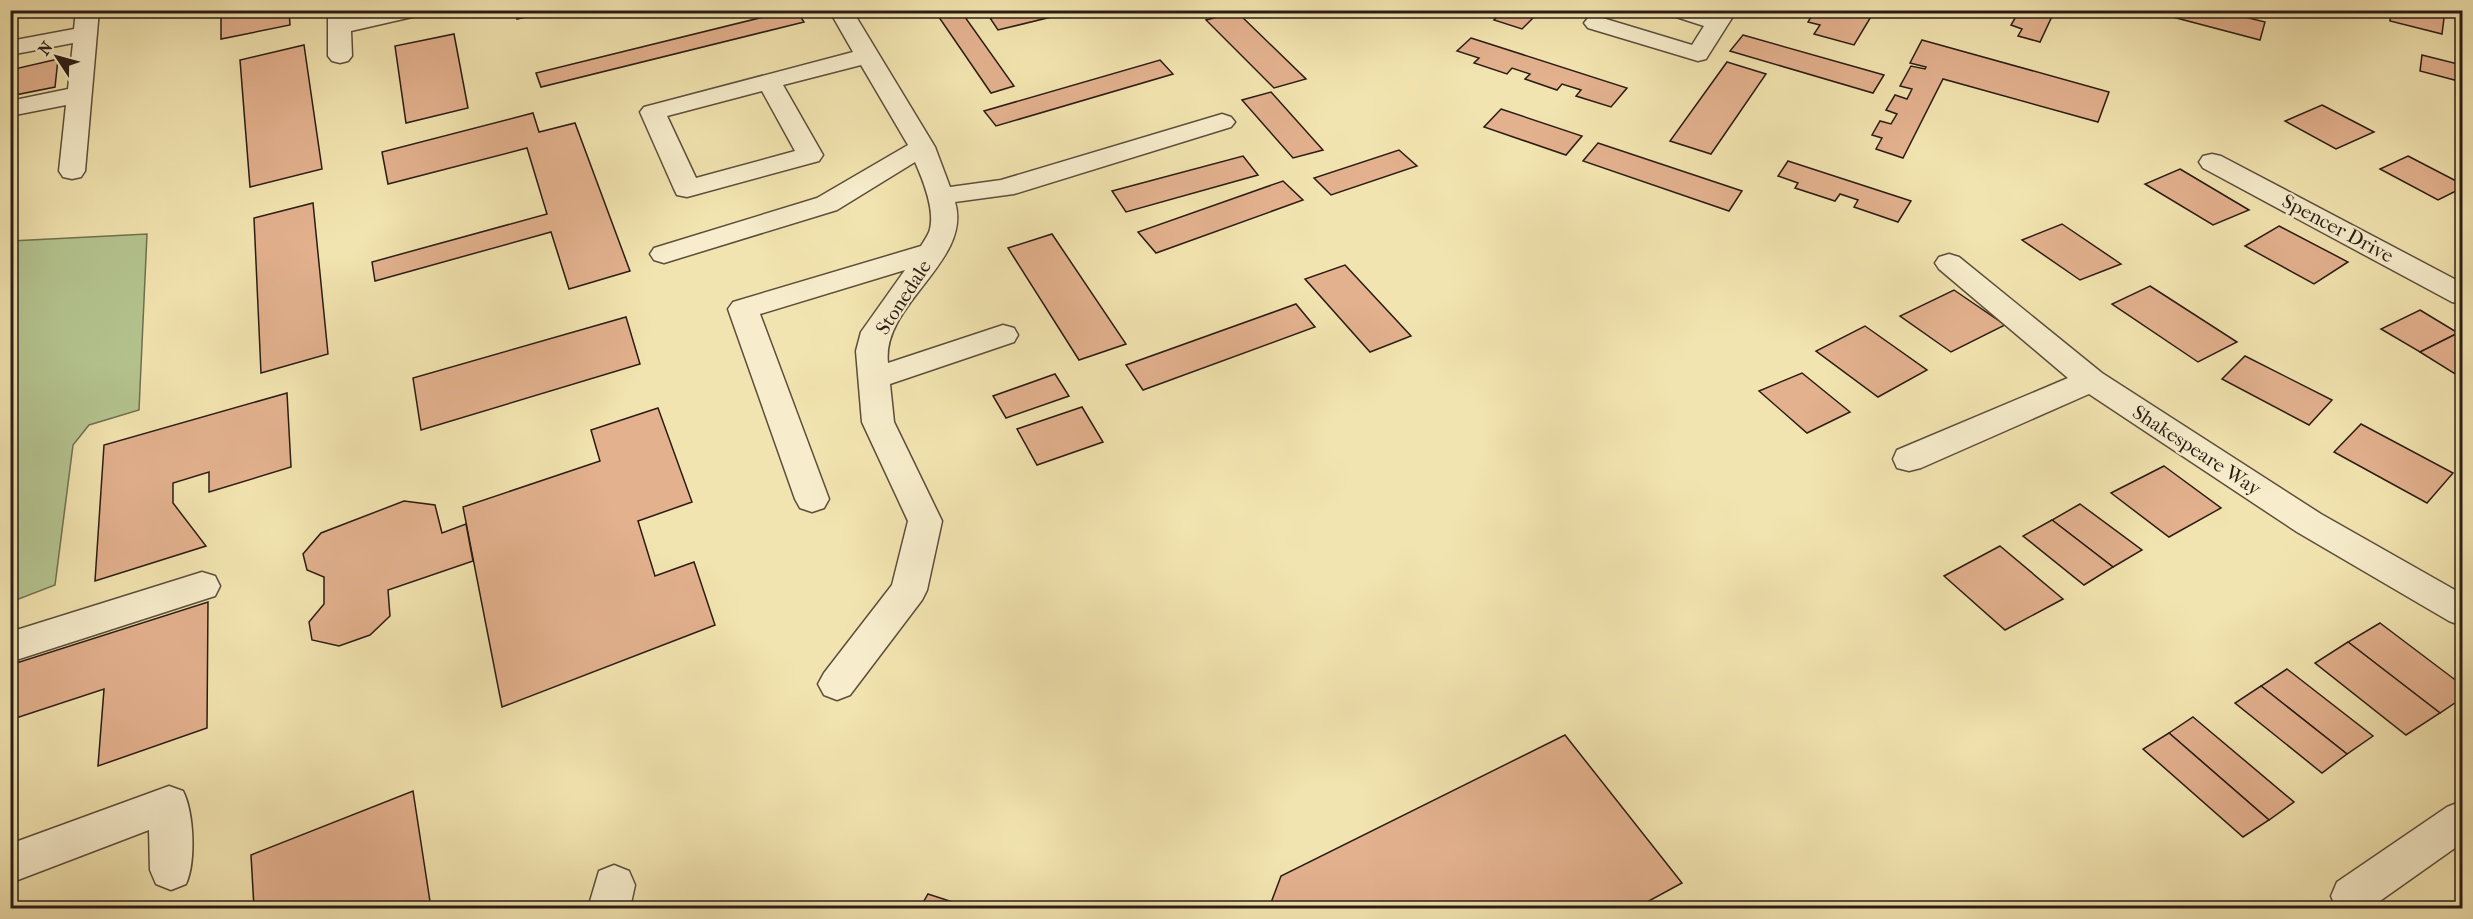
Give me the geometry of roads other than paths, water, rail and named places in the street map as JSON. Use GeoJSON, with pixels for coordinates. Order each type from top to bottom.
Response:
{"type":"FeatureCollection","features":[{"type":"Feature","properties":{"kind":"street"},"geometry":{"type":"LineString","coordinates":[[340,56],[340,18],[413,10]]}},
{"type":"Feature","properties":{"kind":"street","name":"Stonedale"},"geometry":{"type":"LineString","coordinates":[[837,684],[909,590],[925,521],[878,422],[871,351],[876,332],[932,252],[944,229],[945,214],[922,147],[840,10]]}},
{"type":"Feature","properties":{"kind":"street"},"geometry":{"type":"LineString","coordinates":[[1596,23],[1698,54],[1722,17],[1678,10]]}},
{"type":"Feature","properties":{"kind":"street"},"geometry":{"type":"LineString","coordinates":[[10,48],[86,22],[72,171]]}},
{"type":"Feature","properties":{"kind":"street"},"geometry":{"type":"LineString","coordinates":[[769,82],[810,155],[687,189],[653,112],[867,56]]}},
{"type":"Feature","properties":{"kind":"street"},"geometry":{"type":"LineString","coordinates":[[10,109],[80,99]]}},
{"type":"Feature","properties":{"kind":"street"},"geometry":{"type":"LineString","coordinates":[[940,196],[1004,188],[1222,123]]}},
{"type":"Feature","properties":{"kind":"street"},"geometry":{"type":"LineString","coordinates":[[664,254],[827,204],[922,147]]}},
{"type":"Feature","properties":{"kind":"street","name":"Spencer Drive"},"geometry":{"type":"LineString","coordinates":[[2212,162],[2463,296]]}},
{"type":"Feature","properties":{"kind":"street"},"geometry":{"type":"LineString","coordinates":[[2273,193],[2302,178]]}},
{"type":"Feature","properties":{"kind":"street"},"geometry":{"type":"LineString","coordinates":[[812,499],[743,309],[932,252]]}},
{"type":"Feature","properties":{"kind":"street","name":"Shakespeare Way"},"geometry":{"type":"LineString","coordinates":[[1949,263],[2091,381],[2309,523],[2463,611]]}},
{"type":"Feature","properties":{"kind":"street"},"geometry":{"type":"LineString","coordinates":[[874,378],[1003,335]]}},
{"type":"Feature","properties":{"kind":"street"},"geometry":{"type":"LineString","coordinates":[[1909,459],[2091,381]]}},
{"type":"Feature","properties":{"kind":"street"},"geometry":{"type":"LineString","coordinates":[[10,647],[202,586]]}},
{"type":"Feature","properties":{"kind":"street"},"geometry":{"type":"LineString","coordinates":[[10,864],[169,804],[171,870]]}},
{"type":"Feature","properties":{"kind":"street"},"geometry":{"type":"LineString","coordinates":[[2352,896],[2463,820]]}}]}
